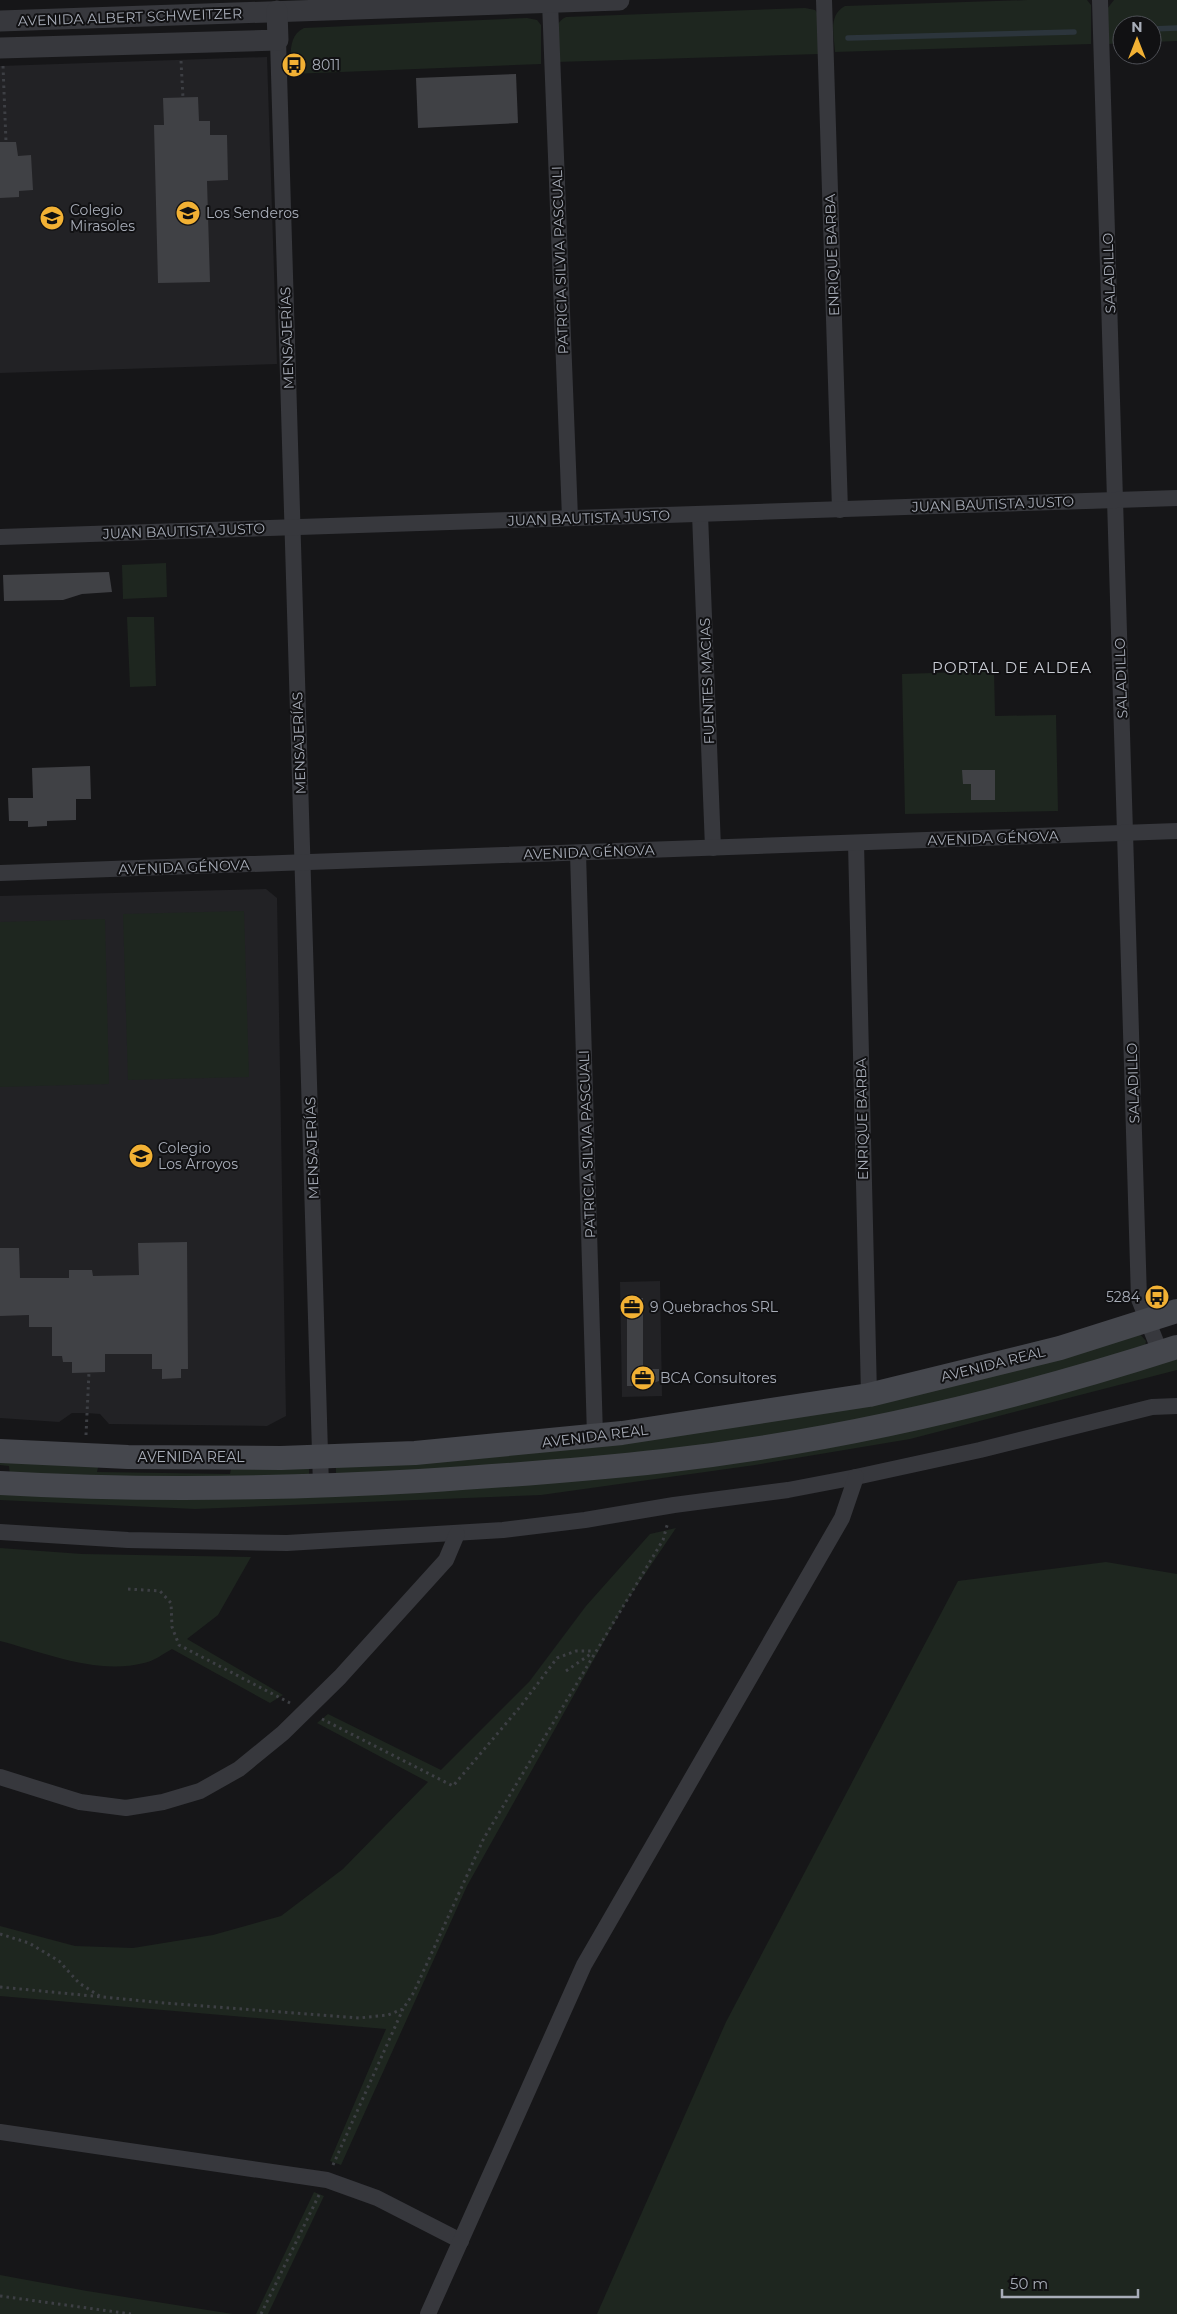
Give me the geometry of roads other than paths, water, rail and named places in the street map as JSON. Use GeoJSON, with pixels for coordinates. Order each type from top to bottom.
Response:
{"type":"FeatureCollection","features":[{"type":"Feature","properties":{"kind":"main road","name":"AVENIDA REAL"},"geometry":{"type":"LineString","coordinates":[[0,1452],[281,1458],[415,1452],[595,1436],[712,1421],[869,1395],[1060,1348],[1177,1312]]}},
{"type":"Feature","properties":{"kind":"main road"},"geometry":{"type":"LineString","coordinates":[[0,1483],[139,1489],[321,1486],[579,1469],[665,1461],[769,1446],[954,1410],[1098,1372],[1168,1349]]}},
{"type":"Feature","properties":{"kind":"street","name":"AVENIDA ALBERT SCHWEITZER"},"geometry":{"type":"LineString","coordinates":[[0,21],[276,6],[619,0]]}},
{"type":"Feature","properties":{"kind":"street","name":"ENRIQUE BARBA"},"geometry":{"type":"LineString","coordinates":[[824,0],[840,510]]}},
{"type":"Feature","properties":{"kind":"street","name":"SALADILLO"},"geometry":{"type":"LineString","coordinates":[[1100,0],[1139,1299],[1147,1321],[1168,1349]]}},
{"type":"Feature","properties":{"kind":"street","name":"PATRICIA SILVIA PASCUALI"},"geometry":{"type":"LineString","coordinates":[[550,2],[570,518]]}},
{"type":"Feature","properties":{"kind":"street","name":"MENSAJERÍAS"},"geometry":{"type":"LineString","coordinates":[[276,6],[321,1486]]}},
{"type":"Feature","properties":{"kind":"street","name":"AVENIDA ALBERT SCHWEITZER"},"geometry":{"type":"LineString","coordinates":[[1,48],[278,40]]}},
{"type":"Feature","properties":{"kind":"street","name":"JUAN BAUTISTA JUSTO"},"geometry":{"type":"LineString","coordinates":[[0,537],[1177,498]]}},
{"type":"Feature","properties":{"kind":"street","name":"FUENTES MACIAS"},"geometry":{"type":"LineString","coordinates":[[700,514],[713,848]]}},
{"type":"Feature","properties":{"kind":"street","name":"AVENIDA GÉNOVA"},"geometry":{"type":"LineString","coordinates":[[0,873],[1177,831]]}},
{"type":"Feature","properties":{"kind":"street","name":"ENRIQUE BARBA"},"geometry":{"type":"LineString","coordinates":[[856,843],[869,1395]]}},
{"type":"Feature","properties":{"kind":"street","name":"PATRICIA SILVIA PASCUALI"},"geometry":{"type":"LineString","coordinates":[[578,853],[595,1436]]}},
{"type":"Feature","properties":{"kind":"street"},"geometry":{"type":"LineString","coordinates":[[0,1532],[128,1540],[287,1544],[457,1534],[585,1520],[674,1505],[788,1490],[980,1450],[1152,1407],[1177,1406]]}},
{"type":"Feature","properties":{"kind":"street"},"geometry":{"type":"LineString","coordinates":[[428,2314],[584,1965],[842,1518],[856,1477]]}},
{"type":"Feature","properties":{"kind":"street"},"geometry":{"type":"LineString","coordinates":[[0,1777],[80,1802],[126,1808],[163,1802],[200,1791],[239,1769],[284,1733],[340,1677],[446,1560],[457,1534]]}},
{"type":"Feature","properties":{"kind":"street"},"geometry":{"type":"LineString","coordinates":[[0,2132],[327,2180],[377,2198],[461,2241]]}},
{"type":"Feature","properties":{"kind":"waterway"},"geometry":{"type":"LineString","coordinates":[[1162,29],[1177,28]]}},
{"type":"Feature","properties":{"kind":"waterway"},"geometry":{"type":"LineString","coordinates":[[848,38],[1074,32]]}},
{"type":"Feature","properties":{"kind":"place","name":"8011"},"geometry":{"type":"Point","coordinates":[294,65]}},
{"type":"Feature","properties":{"kind":"place","name":"Los Senderos"},"geometry":{"type":"Point","coordinates":[188,213]}},
{"type":"Feature","properties":{"kind":"place","name":"Colegio Mirasoles"},"geometry":{"type":"Point","coordinates":[52,218]}},
{"type":"Feature","properties":{"kind":"place","name":"Colegio Los Arroyos"},"geometry":{"type":"Point","coordinates":[141,1156]}},
{"type":"Feature","properties":{"kind":"place","name":"5284"},"geometry":{"type":"Point","coordinates":[1157,1297]}},
{"type":"Feature","properties":{"kind":"place","name":"9 Quebrachos SRL"},"geometry":{"type":"Point","coordinates":[632,1307]}},
{"type":"Feature","properties":{"kind":"place","name":"BCA Consultores"},"geometry":{"type":"Point","coordinates":[643,1378]}},
{"type":"Feature","properties":{"kind":"district","name":"PORTAL DE ALDEA"},"geometry":{"type":"Point","coordinates":[1012,668]}}]}
